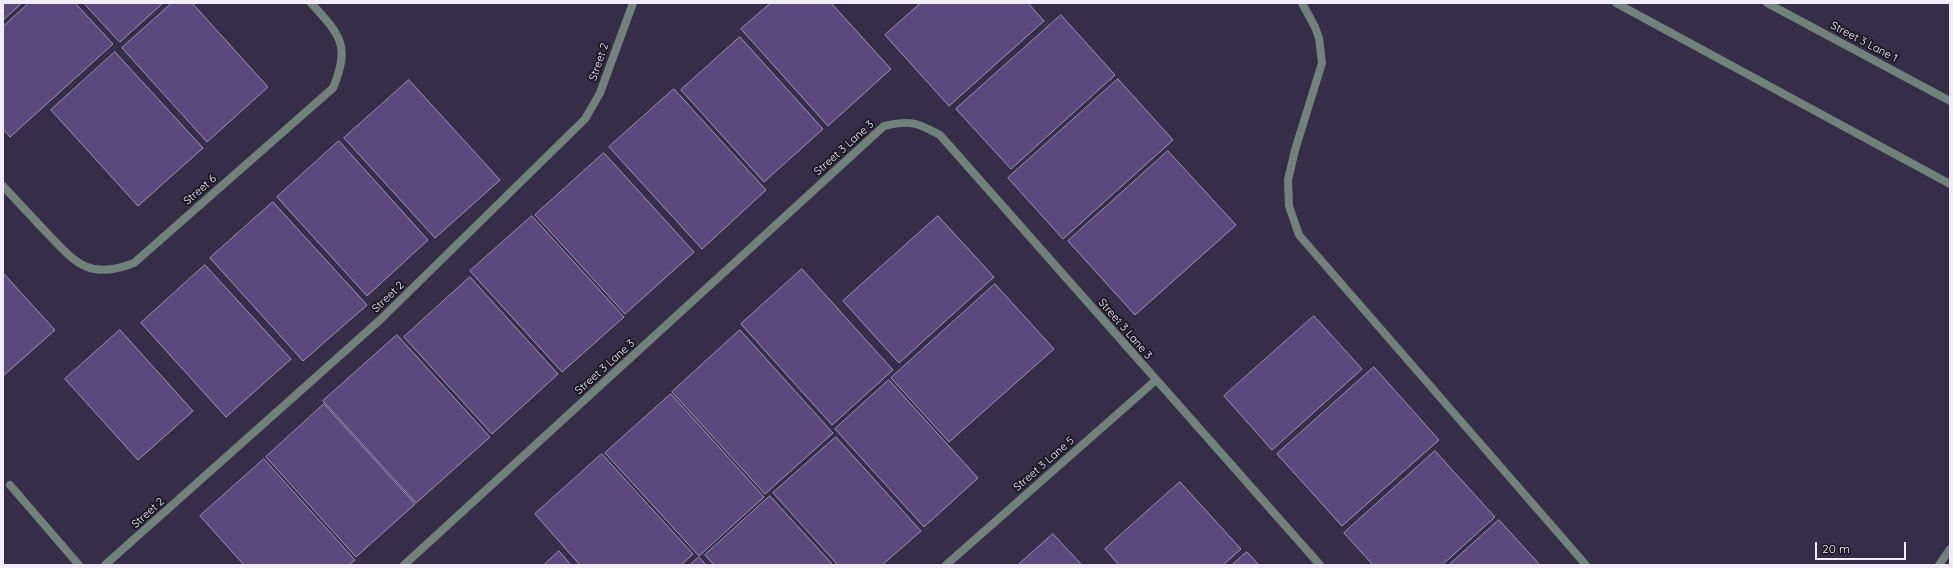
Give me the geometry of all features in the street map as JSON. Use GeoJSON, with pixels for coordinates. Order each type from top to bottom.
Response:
{"type":"FeatureCollection","features":[{"type":"Feature","properties":{"kind":"street","name":"Street 6"},"geometry":{"type":"LineString","coordinates":[[3,186],[73,260],[85,266],[102,270],[122,268],[134,263],[333,88],[341,69],[342,54],[340,42],[335,30],[311,3]]}},
{"type":"Feature","properties":{"kind":"street","name":"Street 2"},"geometry":{"type":"LineString","coordinates":[[105,565],[381,319],[585,119],[600,93],[633,3]]}},
{"type":"Feature","properties":{"kind":"street"},"geometry":{"type":"LineString","coordinates":[[1302,3],[1315,27],[1319,38],[1322,63],[1295,150],[1288,180],[1289,206],[1300,235],[1586,565]]}},
{"type":"Feature","properties":{"kind":"street"},"geometry":{"type":"LineString","coordinates":[[1616,3],[1950,184]]}},
{"type":"Feature","properties":{"kind":"street","name":"Street 3 Lane 1"},"geometry":{"type":"LineString","coordinates":[[1767,3],[1950,101]]}},
{"type":"Feature","properties":{"kind":"street","name":"Street 3 Lane 3"},"geometry":{"type":"LineString","coordinates":[[404,565],[884,126],[901,122],[918,123],[940,135],[1320,565]]}},
{"type":"Feature","properties":{"kind":"street","name":"Street 3 Lane 5"},"geometry":{"type":"LineString","coordinates":[[946,565],[1156,380]]}},
{"type":"Feature","properties":{"kind":"street"},"geometry":{"type":"LineString","coordinates":[[10,485],[79,565]]}},
{"type":"Feature","properties":{"kind":"street"},"geometry":{"type":"LineString","coordinates":[[1939,565],[1950,549]]}},
{"type":"Feature","properties":{"kind":"building"},"geometry":{"type":"Polygon","coordinates":[[[3,3],[22,3],[3,20],[3,3]]]}},
{"type":"Feature","properties":{"kind":"building"},"geometry":{"type":"Polygon","coordinates":[[[29,3],[75,3],[113,44],[10,137],[3,129],[3,27],[29,3]]]}},
{"type":"Feature","properties":{"kind":"building"},"geometry":{"type":"Polygon","coordinates":[[[84,3],[163,3],[120,42],[84,3]]]}},
{"type":"Feature","properties":{"kind":"building"},"geometry":{"type":"Polygon","coordinates":[[[172,3],[192,3],[268,87],[207,142],[122,48],[172,3]]]}},
{"type":"Feature","properties":{"kind":"building"},"geometry":{"type":"Polygon","coordinates":[[[771,3],[831,3],[891,69],[828,126],[741,29],[771,3]]]}},
{"type":"Feature","properties":{"kind":"building"},"geometry":{"type":"Polygon","coordinates":[[[921,3],[1028,3],[1044,21],[949,106],[885,35],[921,3]]]}},
{"type":"Feature","properties":{"kind":"building"},"geometry":{"type":"Polygon","coordinates":[[[1061,15],[1115,75],[1011,169],[956,109],[1061,15]]]}},
{"type":"Feature","properties":{"kind":"building"},"geometry":{"type":"Polygon","coordinates":[[[740,37],[823,129],[764,182],[681,90],[740,37]]]}},
{"type":"Feature","properties":{"kind":"building"},"geometry":{"type":"Polygon","coordinates":[[[115,52],[203,148],[138,206],[51,110],[115,52]]]}},
{"type":"Feature","properties":{"kind":"building"},"geometry":{"type":"Polygon","coordinates":[[[1118,79],[1173,140],[1063,239],[1008,178],[1118,79]]]}},
{"type":"Feature","properties":{"kind":"building"},"geometry":{"type":"Polygon","coordinates":[[[409,80],[500,180],[435,238],[344,138],[409,80]]]}},
{"type":"Feature","properties":{"kind":"building"},"geometry":{"type":"Polygon","coordinates":[[[674,89],[766,190],[702,249],[609,147],[674,89]]]}},
{"type":"Feature","properties":{"kind":"building"},"geometry":{"type":"Polygon","coordinates":[[[339,141],[428,240],[367,296],[277,197],[339,141]]]}},
{"type":"Feature","properties":{"kind":"building"},"geometry":{"type":"Polygon","coordinates":[[[1168,151],[1236,225],[1135,315],[1068,241],[1168,151]]]}},
{"type":"Feature","properties":{"kind":"building"},"geometry":{"type":"Polygon","coordinates":[[[604,153],[694,252],[625,314],[535,215],[604,153]]]}},
{"type":"Feature","properties":{"kind":"building"},"geometry":{"type":"Polygon","coordinates":[[[273,202],[367,305],[303,361],[210,258],[273,202]]]}},
{"type":"Feature","properties":{"kind":"building"},"geometry":{"type":"Polygon","coordinates":[[[532,216],[624,317],[562,372],[470,271],[532,216]]]}},
{"type":"Feature","properties":{"kind":"building"},"geometry":{"type":"Polygon","coordinates":[[[938,216],[994,277],[899,363],[843,301],[938,216]]]}},
{"type":"Feature","properties":{"kind":"building"},"geometry":{"type":"Polygon","coordinates":[[[205,265],[291,359],[226,417],[141,323],[205,265]]]}},
{"type":"Feature","properties":{"kind":"building"},"geometry":{"type":"Polygon","coordinates":[[[802,269],[893,370],[832,425],[741,324],[802,269]]]}},
{"type":"Feature","properties":{"kind":"building"},"geometry":{"type":"Polygon","coordinates":[[[3,273],[55,330],[3,376],[3,273]]]}},
{"type":"Feature","properties":{"kind":"building"},"geometry":{"type":"Polygon","coordinates":[[[470,277],[558,374],[492,434],[404,337],[470,277]]]}},
{"type":"Feature","properties":{"kind":"building"},"geometry":{"type":"Polygon","coordinates":[[[995,284],[1054,349],[949,442],[891,378],[995,284]]]}},
{"type":"Feature","properties":{"kind":"building"},"geometry":{"type":"Polygon","coordinates":[[[1314,316],[1362,369],[1272,450],[1224,396],[1314,316]]]}},
{"type":"Feature","properties":{"kind":"building"},"geometry":{"type":"Polygon","coordinates":[[[120,330],[193,411],[138,460],[65,379],[120,330]]]}},
{"type":"Feature","properties":{"kind":"building"},"geometry":{"type":"Polygon","coordinates":[[[740,330],[833,433],[765,494],[672,392],[740,330]]]}},
{"type":"Feature","properties":{"kind":"building"},"geometry":{"type":"Polygon","coordinates":[[[397,335],[490,437],[416,503],[323,401],[397,335]]]}},
{"type":"Feature","properties":{"kind":"building"},"geometry":{"type":"Polygon","coordinates":[[[1374,367],[1439,440],[1342,526],[1277,454],[1374,367]]]}},
{"type":"Feature","properties":{"kind":"building"},"geometry":{"type":"Polygon","coordinates":[[[889,380],[978,478],[924,527],[835,429],[889,380]]]}},
{"type":"Feature","properties":{"kind":"building"},"geometry":{"type":"Polygon","coordinates":[[[671,394],[764,497],[699,556],[605,453],[671,394]]]}},
{"type":"Feature","properties":{"kind":"building"},"geometry":{"type":"Polygon","coordinates":[[[324,404],[415,504],[356,557],[266,457],[324,404]]]}},
{"type":"Feature","properties":{"kind":"building"},"geometry":{"type":"Polygon","coordinates":[[[836,437],[921,531],[882,565],[838,565],[773,493],[836,437]]]}},
{"type":"Feature","properties":{"kind":"building"},"geometry":{"type":"Polygon","coordinates":[[[1435,451],[1495,517],[1442,565],[1373,565],[1344,533],[1435,451]]]}},
{"type":"Feature","properties":{"kind":"building"},"geometry":{"type":"Polygon","coordinates":[[[602,454],[693,554],[681,565],[580,565],[535,514],[602,454]]]}},
{"type":"Feature","properties":{"kind":"building"},"geometry":{"type":"Polygon","coordinates":[[[264,459],[355,560],[349,565],[244,565],[200,516],[264,459]]]}},
{"type":"Feature","properties":{"kind":"building"},"geometry":{"type":"Polygon","coordinates":[[[1180,482],[1241,549],[1223,565],[1119,565],[1105,549],[1180,482]]]}},
{"type":"Feature","properties":{"kind":"building"},"geometry":{"type":"Polygon","coordinates":[[[770,496],[833,565],[714,565],[705,555],[770,496]]]}},
{"type":"Feature","properties":{"kind":"building"},"geometry":{"type":"Polygon","coordinates":[[[1499,520],[1540,565],[1449,565],[1499,520]]]}},
{"type":"Feature","properties":{"kind":"building"},"geometry":{"type":"Polygon","coordinates":[[[1053,534],[1082,565],[1018,565],[1053,534]]]}},
{"type":"Feature","properties":{"kind":"building"},"geometry":{"type":"Polygon","coordinates":[[[559,551],[571,565],[544,565],[559,551]]]}},
{"type":"Feature","properties":{"kind":"building"},"geometry":{"type":"Polygon","coordinates":[[[1247,552],[1259,565],[1232,565],[1247,552]]]}},
{"type":"Feature","properties":{"kind":"building"},"geometry":{"type":"Polygon","coordinates":[[[699,557],[706,565],[690,565],[699,557]]]}}]}
